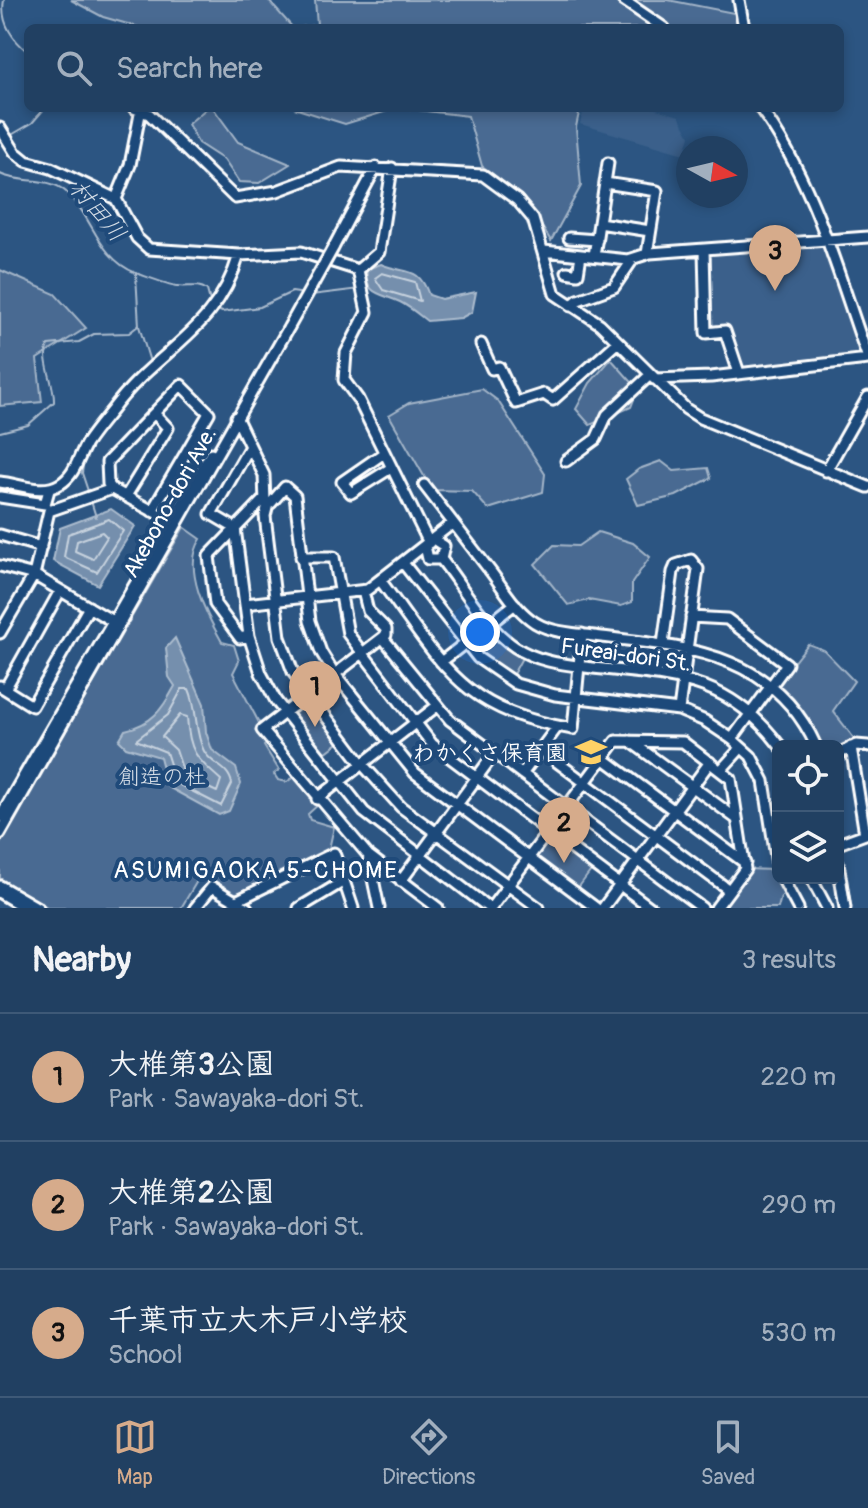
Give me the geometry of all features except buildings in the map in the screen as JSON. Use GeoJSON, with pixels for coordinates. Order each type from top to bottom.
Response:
{"type":"FeatureCollection","features":[{"type":"Feature","properties":{"kind":"street"},"geometry":{"type":"LineString","coordinates":[[623,0],[658,24]]}},
{"type":"Feature","properties":{"kind":"street"},"geometry":{"type":"LineString","coordinates":[[739,0],[743,24]]}},
{"type":"Feature","properties":{"kind":"street"},"geometry":{"type":"LineString","coordinates":[[116,199],[130,165],[140,112]]}},
{"type":"Feature","properties":{"kind":"street"},"geometry":{"type":"LineString","coordinates":[[144,112],[235,198],[277,191],[341,167],[472,172],[493,180],[527,209],[544,251],[552,288],[571,306],[600,324],[652,377],[700,418],[868,487]]}},
{"type":"Feature","properties":{"kind":"street"},"geometry":{"type":"LineString","coordinates":[[566,461],[596,439],[607,415],[652,377],[739,373],[868,358],[827,239],[780,135],[763,112]]}},
{"type":"Feature","properties":{"kind":"street"},"geometry":{"type":"LineString","coordinates":[[0,128],[15,152],[26,161],[51,168],[116,199],[137,238],[149,249],[239,255],[301,252],[358,270]]}},
{"type":"Feature","properties":{"kind":"street"},"geometry":{"type":"LineString","coordinates":[[594,256],[608,163]]}},
{"type":"Feature","properties":{"kind":"street","name":"Akebono-dori Ave."},"geometry":{"type":"LineString","coordinates":[[0,817],[236,419],[376,167]]}},
{"type":"Feature","properties":{"kind":"street"},"geometry":{"type":"LineString","coordinates":[[358,270],[379,252],[392,168]]}},
{"type":"Feature","properties":{"kind":"street"},"geometry":{"type":"LineString","coordinates":[[605,183],[657,191],[647,254]]}},
{"type":"Feature","properties":{"kind":"street"},"geometry":{"type":"LineString","coordinates":[[599,223],[650,231]]}},
{"type":"Feature","properties":{"kind":"street"},"geometry":{"type":"LineString","coordinates":[[544,251],[633,259],[647,254],[868,237]]}},
{"type":"Feature","properties":{"kind":"street"},"geometry":{"type":"LineString","coordinates":[[569,238],[597,240]]}},
{"type":"Feature","properties":{"kind":"street"},"geometry":{"type":"LineString","coordinates":[[704,250],[706,333],[725,331],[739,373]]}},
{"type":"Feature","properties":{"kind":"street"},"geometry":{"type":"LineString","coordinates":[[0,497],[45,504],[49,490],[72,474],[88,441],[101,429],[128,390],[212,314],[232,279],[239,255]]}},
{"type":"Feature","properties":{"kind":"street"},"geometry":{"type":"LineString","coordinates":[[567,272],[578,274],[581,255]]}},
{"type":"Feature","properties":{"kind":"street"},"geometry":{"type":"LineString","coordinates":[[571,306],[578,300],[614,287],[633,259]]}},
{"type":"Feature","properties":{"kind":"street"},"geometry":{"type":"LineString","coordinates":[[358,270],[367,312],[346,353],[344,380],[358,399],[429,543],[428,559],[441,559],[444,546],[429,543]]}},
{"type":"Feature","properties":{"kind":"street"},"geometry":{"type":"LineString","coordinates":[[481,344],[492,369],[499,367],[516,403],[544,394],[553,400],[622,345]]}},
{"type":"Feature","properties":{"kind":"street"},"geometry":{"type":"LineString","coordinates":[[152,511],[209,413],[181,385],[107,462],[108,484],[112,489],[126,496],[152,511],[174,523]]}},
{"type":"Feature","properties":{"kind":"street"},"geometry":{"type":"LineString","coordinates":[[826,471],[868,397]]}},
{"type":"Feature","properties":{"kind":"street"},"geometry":{"type":"LineString","coordinates":[[126,496],[168,428],[154,413]]}},
{"type":"Feature","properties":{"kind":"street"},"geometry":{"type":"LineString","coordinates":[[236,419],[264,475],[274,601],[285,656],[309,694],[362,764],[401,807],[539,908]]}},
{"type":"Feature","properties":{"kind":"street"},"geometry":{"type":"LineString","coordinates":[[235,528],[211,514],[249,448]]}},
{"type":"Feature","properties":{"kind":"street"},"geometry":{"type":"LineString","coordinates":[[384,453],[342,482],[351,493],[391,468]]}},
{"type":"Feature","properties":{"kind":"street"},"geometry":{"type":"LineString","coordinates":[[0,482],[49,490]]}},
{"type":"Feature","properties":{"kind":"street"},"geometry":{"type":"LineString","coordinates":[[424,485],[515,604],[538,624],[582,634],[688,648],[732,662],[797,713],[813,740]]}},
{"type":"Feature","properties":{"kind":"street"},"geometry":{"type":"LineString","coordinates":[[249,636],[240,638],[215,604],[209,556],[235,528],[285,487],[295,496],[314,638],[334,673],[388,744],[415,773],[596,908]]}},
{"type":"Feature","properties":{"kind":"street"},"geometry":{"type":"LineString","coordinates":[[0,633],[34,575],[49,511],[112,489]]}},
{"type":"Feature","properties":{"kind":"street","name":"Akebono-dori Ave."},"geometry":{"type":"LineString","coordinates":[[0,834],[174,523]]}},
{"type":"Feature","properties":{"kind":"street"},"geometry":{"type":"LineString","coordinates":[[245,604],[363,591],[453,523]]}},
{"type":"Feature","properties":{"kind":"street"},"geometry":{"type":"LineString","coordinates":[[235,528],[249,636],[261,673],[285,712],[364,812],[419,856],[490,908],[616,741],[677,740],[731,779],[745,869],[716,908]]}},
{"type":"Feature","properties":{"kind":"street"},"geometry":{"type":"LineString","coordinates":[[0,535],[41,547]]}},
{"type":"Feature","properties":{"kind":"street"},"geometry":{"type":"LineString","coordinates":[[301,557],[334,557],[343,619],[361,654],[432,744],[651,908]]}},
{"type":"Feature","properties":{"kind":"street","name":"Fureai-dori St."},"geometry":{"type":"LineString","coordinates":[[441,559],[492,625],[504,638],[528,654],[579,666],[683,679],[710,686],[750,715],[774,740]]}},
{"type":"Feature","properties":{"kind":"street"},"geometry":{"type":"LineString","coordinates":[[663,644],[673,572],[676,565],[688,559],[696,562],[698,569],[679,710]]}},
{"type":"Feature","properties":{"kind":"street"},"geometry":{"type":"LineString","coordinates":[[403,563],[465,644],[492,669],[516,684],[576,697],[679,710],[705,721],[732,739],[758,768],[765,789],[772,835]]}},
{"type":"Feature","properties":{"kind":"street"},"geometry":{"type":"LineString","coordinates":[[2,569],[34,575],[114,622]]}},
{"type":"Feature","properties":{"kind":"street"},"geometry":{"type":"LineString","coordinates":[[380,580],[441,662],[469,691],[503,712],[573,729],[582,634]]}},
{"type":"Feature","properties":{"kind":"street"},"geometry":{"type":"LineString","coordinates":[[60,591],[2,688],[32,706],[89,607]]}},
{"type":"Feature","properties":{"kind":"street"},"geometry":{"type":"LineString","coordinates":[[363,591],[368,611],[386,629],[383,638],[262,730],[317,799],[368,855],[438,908]]}},
{"type":"Feature","properties":{"kind":"street"},"geometry":{"type":"LineString","coordinates":[[441,662],[515,604]]}},
{"type":"Feature","properties":{"kind":"street"},"geometry":{"type":"LineString","coordinates":[[691,617],[727,619],[784,661],[786,667],[732,739]]}},
{"type":"Feature","properties":{"kind":"street"},"geometry":{"type":"LineString","coordinates":[[383,638],[437,706],[494,754],[702,908]]}},
{"type":"Feature","properties":{"kind":"street"},"geometry":{"type":"LineString","coordinates":[[317,799],[437,706]]}},
{"type":"Feature","properties":{"kind":"street"},"geometry":{"type":"LineString","coordinates":[[522,774],[558,726]]}},
{"type":"Feature","properties":{"kind":"street"},"geometry":{"type":"LineString","coordinates":[[630,741],[737,819]]}},
{"type":"Feature","properties":{"kind":"street"},"geometry":{"type":"LineString","coordinates":[[844,751],[868,746]]}},
{"type":"Feature","properties":{"kind":"street"},"geometry":{"type":"LineString","coordinates":[[844,842],[866,833],[851,747]]}},
{"type":"Feature","properties":{"kind":"street"},"geometry":{"type":"LineString","coordinates":[[721,770],[741,748]]}},
{"type":"Feature","properties":{"kind":"street"},"geometry":{"type":"LineString","coordinates":[[541,750],[729,890]]}},
{"type":"Feature","properties":{"kind":"street"},"geometry":{"type":"LineString","coordinates":[[401,881],[494,754]]}},
{"type":"Feature","properties":{"kind":"street"},"geometry":{"type":"LineString","coordinates":[[603,758],[745,863]]}},
{"type":"Feature","properties":{"kind":"street"},"geometry":{"type":"LineString","coordinates":[[603,908],[710,762]]}},
{"type":"Feature","properties":{"kind":"street"},"geometry":{"type":"LineString","coordinates":[[765,789],[772,785]]}},
{"type":"Feature","properties":{"kind":"street"},"geometry":{"type":"LineString","coordinates":[[236,901],[334,853],[355,907]]}},
{"type":"Feature","properties":{"kind":"street"},"geometry":{"type":"LineString","coordinates":[[368,855],[381,907]]}},
{"type":"Feature","properties":{"kind":"street"},"geometry":{"type":"LineString","coordinates":[[299,908],[344,881]]}},
{"type":"Feature","properties":{"kind":"street"},"geometry":{"type":"LineString","coordinates":[[785,884],[798,908]]}},
{"type":"Feature","properties":{"kind":"street"},"geometry":{"type":"LineString","coordinates":[[814,884],[827,908]]}},
{"type":"Feature","properties":{"kind":"street"},"geometry":{"type":"LineString","coordinates":[[841,884],[845,908]]}},
{"type":"Feature","properties":{"kind":"street"},"geometry":{"type":"LineString","coordinates":[[0,886],[38,908]]}},
{"type":"Feature","properties":{"kind":"street"},"geometry":{"type":"LineString","coordinates":[[195,908],[212,887],[247,908]]}},
{"type":"Feature","properties":{"kind":"street"},"geometry":{"type":"LineString","coordinates":[[0,893],[25,908]]}},
{"type":"Feature","properties":{"kind":"shaded area"},"geometry":{"type":"Polygon","coordinates":[[[583,112],[666,112],[679,116],[690,136],[676,136],[676,152],[580,124],[583,112]]]}},
{"type":"Feature","properties":{"kind":"shaded area"},"geometry":{"type":"Polygon","coordinates":[[[825,244],[862,357],[739,369],[728,328],[711,330],[709,327],[711,252],[825,244]]]}},
{"type":"Feature","properties":{"kind":"green space"},"geometry":{"type":"Polygon","coordinates":[[[71,0],[268,0],[289,24],[128,24],[103,17],[71,0]]]}},
{"type":"Feature","properties":{"kind":"green space"},"geometry":{"type":"Polygon","coordinates":[[[315,0],[668,0],[734,13],[738,24],[317,24],[315,0]]]}},
{"type":"Feature","properties":{"kind":"green space"},"geometry":{"type":"Polygon","coordinates":[[[202,112],[216,112],[238,142],[290,164],[259,183],[239,182],[224,160],[198,143],[188,124],[202,112]]]}},
{"type":"Feature","properties":{"kind":"green space"},"geometry":{"type":"Polygon","coordinates":[[[307,112],[384,112],[345,124],[307,112]]]}},
{"type":"Feature","properties":{"kind":"green space"},"geometry":{"type":"Polygon","coordinates":[[[434,112],[579,112],[576,127],[581,186],[551,241],[523,197],[482,166],[468,116],[434,112]]]}},
{"type":"Feature","properties":{"kind":"green space"},"geometry":{"type":"Polygon","coordinates":[[[0,270],[55,294],[86,328],[37,359],[42,402],[0,406],[0,270]]]}},
{"type":"Feature","properties":{"kind":"green space"},"geometry":{"type":"Polygon","coordinates":[[[611,359],[638,389],[631,407],[590,425],[576,409],[590,383],[611,359]]]}},
{"type":"Feature","properties":{"kind":"green space"},"geometry":{"type":"Polygon","coordinates":[[[482,389],[498,401],[545,474],[543,492],[488,509],[472,491],[432,490],[389,415],[409,403],[482,389]]]}},
{"type":"Feature","properties":{"kind":"green space"},"geometry":{"type":"Polygon","coordinates":[[[661,461],[674,471],[708,468],[711,478],[676,496],[638,505],[626,479],[639,469],[661,461]]]}},
{"type":"Feature","properties":{"kind":"green space","name":"創造の杜"},"geometry":{"type":"Polygon","coordinates":[[[184,527],[201,539],[194,564],[198,592],[222,642],[234,645],[239,661],[233,673],[269,742],[264,746],[279,770],[274,774],[278,780],[287,782],[296,775],[319,804],[308,814],[310,820],[334,827],[329,849],[235,895],[200,876],[181,908],[49,908],[0,878],[0,844],[184,527]]]}},
{"type":"Feature","properties":{"kind":"green space"},"geometry":{"type":"Polygon","coordinates":[[[598,532],[633,543],[650,557],[632,583],[632,602],[621,606],[589,600],[568,605],[535,564],[554,545],[578,546],[598,532]]]}},
{"type":"Feature","properties":{"kind":"green space"},"geometry":{"type":"Polygon","coordinates":[[[488,628],[523,656],[511,678],[488,664],[471,642],[488,628]]]}},
{"type":"Feature","properties":{"kind":"green space"},"geometry":{"type":"Polygon","coordinates":[[[808,644],[824,650],[854,681],[833,711],[856,741],[844,747],[844,740],[814,740],[775,686],[808,644]]]}},
{"type":"Feature","properties":{"kind":"green space"},"geometry":{"type":"Polygon","coordinates":[[[306,697],[342,740],[321,756],[289,714],[306,697]]]}},
{"type":"Feature","properties":{"kind":"green space"},"geometry":{"type":"Polygon","coordinates":[[[550,836],[593,868],[578,888],[535,858],[550,836]]]}},
{"type":"Feature","properties":{"kind":"green space"},"geometry":{"type":"Polygon","coordinates":[[[746,869],[772,870],[772,884],[782,884],[787,892],[781,897],[778,908],[718,908],[746,869]]]}},
{"type":"Feature","properties":{"kind":"water"},"geometry":{"type":"Polygon","coordinates":[[[381,264],[411,272],[421,279],[429,295],[441,299],[476,292],[472,312],[461,318],[427,321],[404,304],[371,289],[367,269],[381,264]]]}},
{"type":"Feature","properties":{"kind":"water"},"geometry":{"type":"Polygon","coordinates":[[[111,509],[135,526],[98,585],[53,561],[60,528],[111,509]]]}},
{"type":"Feature","properties":{"kind":"water"},"geometry":{"type":"Polygon","coordinates":[[[175,638],[204,704],[206,732],[212,750],[236,768],[241,784],[229,811],[219,815],[168,787],[160,757],[126,747],[119,740],[125,730],[155,715],[175,686],[169,677],[166,648],[175,638]]]}},
{"type":"Feature","properties":{"kind":"waterway","name":"村田川"},"geometry":{"type":"LineString","coordinates":[[4,0],[8,29],[24,48]]}},
{"type":"Feature","properties":{"kind":"waterway","name":"村田川"},"geometry":{"type":"LineString","coordinates":[[8,137],[32,123],[42,112]]}},
{"type":"Feature","properties":{"kind":"waterway","name":"村田川"},"geometry":{"type":"LineString","coordinates":[[0,174],[58,186],[74,201],[104,247],[123,266],[168,284],[203,288],[207,290],[211,305]]}},
{"type":"Feature","properties":{"kind":"waterway","name":"村田川"},"geometry":{"type":"LineString","coordinates":[[136,274],[139,326],[150,362]]}},
{"type":"Feature","properties":{"kind":"waterway"},"geometry":{"type":"LineString","coordinates":[[311,295],[360,289]]}},
{"type":"Feature","properties":{"kind":"waterway"},"geometry":{"type":"LineString","coordinates":[[216,309],[222,312],[260,307],[292,292],[305,294]]}},
{"type":"Feature","properties":{"kind":"waterway","name":"村田川"},"geometry":{"type":"LineString","coordinates":[[0,432],[28,425],[54,402],[46,358],[48,345],[79,342],[94,334],[129,333],[138,326]]}},
{"type":"Feature","properties":{"kind":"waterway"},"geometry":{"type":"LineString","coordinates":[[141,384],[152,372]]}},
{"type":"Feature","properties":{"kind":"waterway"},"geometry":{"type":"LineString","coordinates":[[87,452],[121,406]]}},
{"type":"Feature","properties":{"kind":"waterway"},"geometry":{"type":"LineString","coordinates":[[84,458],[82,473],[89,494]]}},
{"type":"Feature","properties":{"kind":"waterway"},"geometry":{"type":"LineString","coordinates":[[91,501],[96,517]]}},
{"type":"Feature","properties":{"kind":"place","name":"千葉市立大木戸小学校"},"geometry":{"type":"Point","coordinates":[775,291]}},
{"type":"Feature","properties":{"kind":"place","name":"大椎第3公園"},"geometry":{"type":"Point","coordinates":[315,727]}},
{"type":"Feature","properties":{"kind":"place","name":"わかくさ保育園"},"geometry":{"type":"Point","coordinates":[591,752]}},
{"type":"Feature","properties":{"kind":"place","name":"大椎第2公園"},"geometry":{"type":"Point","coordinates":[564,863]}},
{"type":"Feature","properties":{"kind":"district","name":"ASUMIGAOKA 5-CHOME"},"geometry":{"type":"Point","coordinates":[256,870]}}]}
